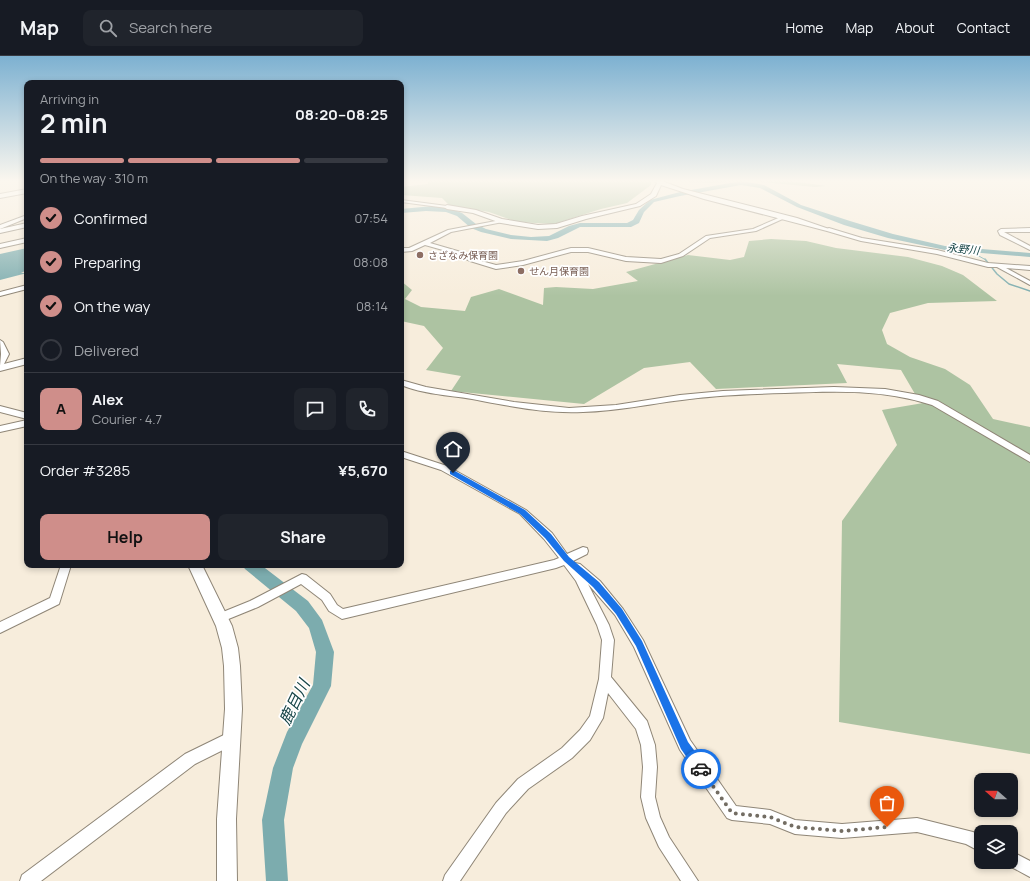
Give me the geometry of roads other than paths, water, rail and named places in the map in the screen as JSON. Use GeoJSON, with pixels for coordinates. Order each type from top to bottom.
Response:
{"type":"FeatureCollection","features":[{"type":"Feature","properties":{"kind":"main road"},"geometry":{"type":"LineString","coordinates":[[0,368],[24,362]]}},
{"type":"Feature","properties":{"kind":"street"},"geometry":{"type":"LineString","coordinates":[[0,226],[18,220]]}},
{"type":"Feature","properties":{"kind":"street"},"geometry":{"type":"LineString","coordinates":[[495,220],[501,222],[538,227],[557,226],[576,220]]}},
{"type":"Feature","properties":{"kind":"street"},"geometry":{"type":"LineString","coordinates":[[425,243],[459,253],[472,260],[496,267],[523,263],[571,250],[588,250],[626,259],[661,261],[681,255],[708,237],[754,230],[779,220]]}},
{"type":"Feature","properties":{"kind":"street"},"geometry":{"type":"LineString","coordinates":[[793,220],[861,239],[937,252],[1000,266],[1030,268]]}},
{"type":"Feature","properties":{"kind":"street"},"geometry":{"type":"LineString","coordinates":[[404,250],[410,250],[450,231],[501,222]]}},
{"type":"Feature","properties":{"kind":"street"},"geometry":{"type":"LineString","coordinates":[[0,231],[24,226]]}},
{"type":"Feature","properties":{"kind":"street"},"geometry":{"type":"LineString","coordinates":[[1030,230],[1001,231],[1002,234],[1030,248]]}},
{"type":"Feature","properties":{"kind":"street"},"geometry":{"type":"LineString","coordinates":[[0,246],[24,241]]}},
{"type":"Feature","properties":{"kind":"street"},"geometry":{"type":"LineString","coordinates":[[1000,266],[1030,283]]}},
{"type":"Feature","properties":{"kind":"street"},"geometry":{"type":"LineString","coordinates":[[0,294],[24,288]]}},
{"type":"Feature","properties":{"kind":"street"},"geometry":{"type":"LineString","coordinates":[[0,342],[4,354],[0,364]]}},
{"type":"Feature","properties":{"kind":"street"},"geometry":{"type":"LineString","coordinates":[[404,383],[419,388],[528,407],[555,410],[583,410],[712,394],[830,388],[883,391],[935,403],[1030,459]]}},
{"type":"Feature","properties":{"kind":"street"},"geometry":{"type":"LineString","coordinates":[[0,408],[24,415]]}},
{"type":"Feature","properties":{"kind":"street"},"geometry":{"type":"LineString","coordinates":[[0,429],[24,424]]}},
{"type":"Feature","properties":{"kind":"street"},"geometry":{"type":"LineString","coordinates":[[404,455],[444,468],[523,512],[548,536],[580,578],[603,625],[608,640],[605,679],[596,718],[585,735],[567,753],[523,784],[501,808],[451,881]]}},
{"type":"Feature","properties":{"kind":"street"},"geometry":{"type":"LineString","coordinates":[[222,617],[254,604],[302,578],[314,586],[326,597],[333,608],[342,614],[556,564],[583,551]]}},
{"type":"Feature","properties":{"kind":"street"},"geometry":{"type":"LineString","coordinates":[[566,559],[596,584],[619,612],[639,644],[684,745],[732,813],[770,817],[795,827],[842,831],[917,825],[968,837],[974,840]]}},
{"type":"Feature","properties":{"kind":"street"},"geometry":{"type":"LineString","coordinates":[[0,628],[55,601],[65,568]]}},
{"type":"Feature","properties":{"kind":"street"},"geometry":{"type":"LineString","coordinates":[[197,568],[222,617],[230,648],[234,677],[232,738],[226,821],[225,853],[227,881]]}},
{"type":"Feature","properties":{"kind":"street"},"geometry":{"type":"LineString","coordinates":[[605,679],[642,726],[648,745],[650,767],[648,797],[653,818],[664,842],[690,881]]}},
{"type":"Feature","properties":{"kind":"street"},"geometry":{"type":"LineString","coordinates":[[28,881],[190,759],[232,738]]}},
{"type":"Feature","properties":{"kind":"street"},"geometry":{"type":"LineString","coordinates":[[1018,863],[1030,869]]}},
{"type":"Feature","properties":{"kind":"water"},"geometry":{"type":"Polygon","coordinates":[[[24,249],[24,272],[21,273],[24,274],[0,280],[0,254],[24,249]]]}},
{"type":"Feature","properties":{"kind":"waterway","name":"永野川"},"geometry":{"type":"LineString","coordinates":[[466,220],[483,231],[522,238],[540,239],[551,238],[580,225],[628,225],[637,220]]}},
{"type":"Feature","properties":{"kind":"waterway","name":"永野川"},"geometry":{"type":"LineString","coordinates":[[837,220],[891,236],[945,248],[1030,255]]}},
{"type":"Feature","properties":{"kind":"waterway"},"geometry":{"type":"LineString","coordinates":[[968,250],[986,260]]}},
{"type":"Feature","properties":{"kind":"waterway"},"geometry":{"type":"LineString","coordinates":[[986,260],[997,274],[1009,284],[1030,291]]}},
{"type":"Feature","properties":{"kind":"waterway","name":"鹿目川"},"geometry":{"type":"LineString","coordinates":[[254,568],[302,606],[316,625],[325,652],[322,686],[294,739],[283,768],[273,820],[277,881]]}},
{"type":"Feature","properties":{"kind":"place","name":"さざなみ保育園"},"geometry":{"type":"Point","coordinates":[420,255]}},
{"type":"Feature","properties":{"kind":"place","name":"せん月保育園"},"geometry":{"type":"Point","coordinates":[521,271]}}]}
